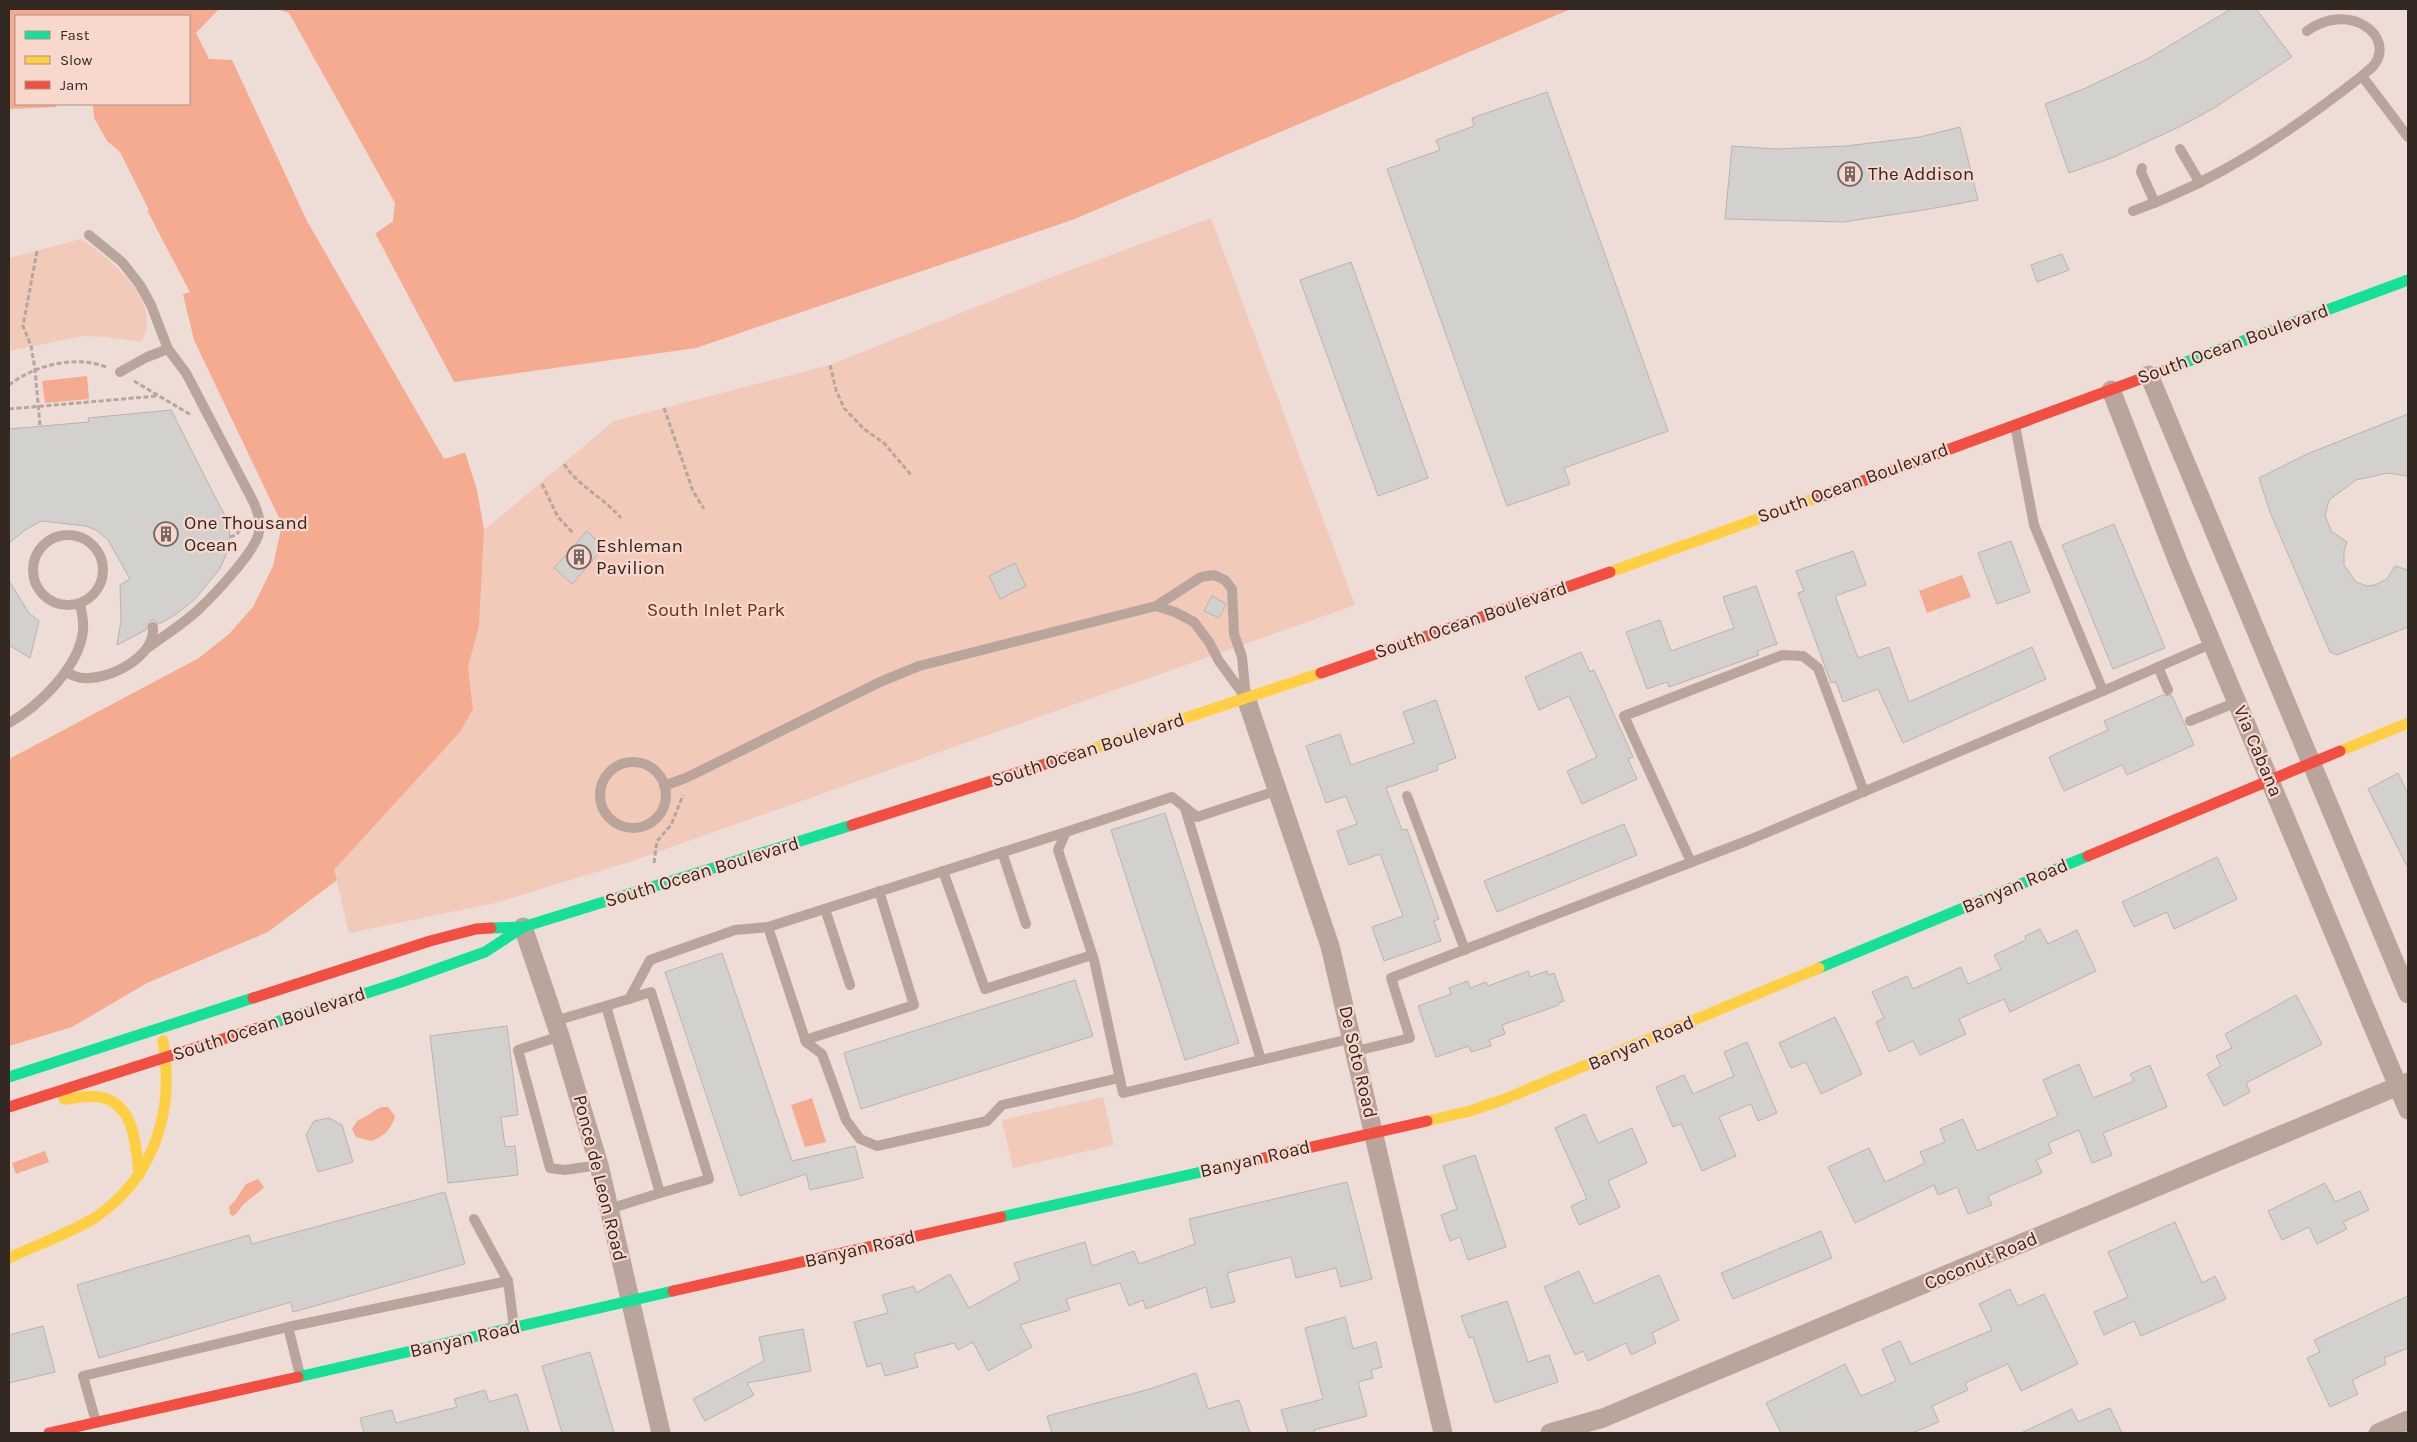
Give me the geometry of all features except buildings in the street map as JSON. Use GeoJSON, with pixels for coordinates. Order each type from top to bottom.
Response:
{"type":"FeatureCollection","features":[{"type":"Feature","properties":{"kind":"main road","name":"South Ocean Boulevard"},"geometry":{"type":"LineString","coordinates":[[9,1077],[430,942],[476,929],[523,927],[1044,765],[1246,698],[1554,591],[2111,390],[2408,280]]}},
{"type":"Feature","properties":{"kind":"main road","name":"Banyan Road"},"geometry":{"type":"LineString","coordinates":[[54,1433],[1470,1111],[1505,1099],[2408,723]]}},
{"type":"Feature","properties":{"kind":"main road","name":"South Ocean Boulevard"},"geometry":{"type":"LineString","coordinates":[[9,1107],[401,982],[485,952],[523,927]]}},
{"type":"Feature","properties":{"kind":"main road"},"geometry":{"type":"LineString","coordinates":[[9,1258],[96,1216],[112,1204],[139,1174],[155,1142],[164,1112],[168,1076],[167,1057],[159,1028]]}},
{"type":"Feature","properties":{"kind":"main road"},"geometry":{"type":"LineString","coordinates":[[28,1101],[95,1097],[113,1102],[122,1110],[133,1130],[139,1174]]}},
{"type":"Feature","properties":{"kind":"street"},"geometry":{"type":"LineString","coordinates":[[2149,375],[2408,994]]}},
{"type":"Feature","properties":{"kind":"street","name":"Via Cabana"},"geometry":{"type":"LineString","coordinates":[[2111,390],[2178,562],[2270,780],[2403,1084],[2408,1110]]}},
{"type":"Feature","properties":{"kind":"street","name":"De Soto Road"},"geometry":{"type":"LineString","coordinates":[[1246,698],[1324,924],[1354,1045],[1443,1433]]}},
{"type":"Feature","properties":{"kind":"street","name":"Ponce de Leon Road"},"geometry":{"type":"LineString","coordinates":[[523,927],[558,1028],[599,1165],[661,1433]]}},
{"type":"Feature","properties":{"kind":"street","name":"Coconut Road"},"geometry":{"type":"LineString","coordinates":[[1550,1433],[1603,1418],[2403,1084]]}},
{"type":"Feature","properties":{"kind":"street"},"geometry":{"type":"LineString","coordinates":[[2378,1433],[2408,1420]]}},
{"type":"Feature","properties":{"kind":"lane"},"geometry":{"type":"LineString","coordinates":[[2133,211],[2200,183],[2275,141],[2362,76],[2375,64],[2379,45],[2368,20],[2355,12],[2342,10],[2326,13],[2307,31]]}},
{"type":"Feature","properties":{"kind":"lane"},"geometry":{"type":"LineString","coordinates":[[2362,76],[2408,138]]}},
{"type":"Feature","properties":{"kind":"lane"},"geometry":{"type":"LineString","coordinates":[[2180,148],[2200,183]]}},
{"type":"Feature","properties":{"kind":"lane"},"geometry":{"type":"LineString","coordinates":[[2142,168],[2141,172],[2155,203]]}},
{"type":"Feature","properties":{"kind":"lane"},"geometry":{"type":"LineString","coordinates":[[65,672],[82,679],[102,676],[141,656],[149,647],[197,611],[253,547],[259,534],[260,518],[186,373],[168,349],[151,305],[140,285],[122,262],[89,235]]}},
{"type":"Feature","properties":{"kind":"lane"},"geometry":{"type":"LineString","coordinates":[[120,372],[147,356],[168,349]]}},
{"type":"Feature","properties":{"kind":"lane"},"geometry":{"type":"LineString","coordinates":[[2015,424],[2034,525],[2103,691]]}},
{"type":"Feature","properties":{"kind":"lane"},"geometry":{"type":"LineString","coordinates":[[63,535],[76,536],[88,541],[97,550],[103,562],[100,588],[91,598],[80,604],[67,606],[54,603],[43,596],[36,585],[33,572],[35,559],[41,548],[51,539],[63,535]]}},
{"type":"Feature","properties":{"kind":"lane"},"geometry":{"type":"LineString","coordinates":[[664,786],[688,777],[880,682],[919,666],[1156,606],[1202,577],[1214,575],[1225,580],[1232,589],[1233,626],[1242,657],[1246,698]]}},
{"type":"Feature","properties":{"kind":"lane"},"geometry":{"type":"LineString","coordinates":[[9,723],[35,706],[65,672],[83,633],[84,618],[80,604]]}},
{"type":"Feature","properties":{"kind":"lane"},"geometry":{"type":"LineString","coordinates":[[1156,606],[1175,612],[1194,622],[1246,698]]}},
{"type":"Feature","properties":{"kind":"lane"},"geometry":{"type":"LineString","coordinates":[[149,647],[153,627]]}},
{"type":"Feature","properties":{"kind":"lane"},"geometry":{"type":"LineString","coordinates":[[1066,832],[1058,850],[1092,954],[1123,1093],[1261,1060],[1410,1038],[1392,978],[1691,862],[1864,792],[2213,643]]}},
{"type":"Feature","properties":{"kind":"lane"},"geometry":{"type":"LineString","coordinates":[[1691,862],[1624,716],[1782,655],[1803,656],[1818,668],[1864,792]]}},
{"type":"Feature","properties":{"kind":"lane"},"geometry":{"type":"LineString","coordinates":[[2158,667],[2168,690]]}},
{"type":"Feature","properties":{"kind":"lane"},"geometry":{"type":"LineString","coordinates":[[2190,721],[2237,702]]}},
{"type":"Feature","properties":{"kind":"lane"},"geometry":{"type":"LineString","coordinates":[[634,762],[648,765],[658,774],[664,786],[666,800],[662,810],[655,819],[646,825],[635,828],[622,826],[611,820],[603,809],[600,796],[602,782],[610,771],[621,764],[634,762]]}},
{"type":"Feature","properties":{"kind":"lane"},"geometry":{"type":"LineString","coordinates":[[628,999],[650,960],[735,930],[768,927],[1172,798],[1197,817],[1278,790]]}},
{"type":"Feature","properties":{"kind":"lane"},"geometry":{"type":"LineString","coordinates":[[1407,796],[1465,950]]}},
{"type":"Feature","properties":{"kind":"lane"},"geometry":{"type":"LineString","coordinates":[[1185,808],[1261,1060]]}},
{"type":"Feature","properties":{"kind":"lane"},"geometry":{"type":"LineString","coordinates":[[1002,852],[1026,924]]}},
{"type":"Feature","properties":{"kind":"lane"},"geometry":{"type":"LineString","coordinates":[[943,871],[985,989],[1092,954]]}},
{"type":"Feature","properties":{"kind":"lane"},"geometry":{"type":"LineString","coordinates":[[805,1040],[914,1005],[879,891]]}},
{"type":"Feature","properties":{"kind":"lane"},"geometry":{"type":"LineString","coordinates":[[825,909],[850,985]]}},
{"type":"Feature","properties":{"kind":"lane"},"geometry":{"type":"LineString","coordinates":[[768,927],[805,1040],[822,1054],[846,1120],[860,1139],[877,1146],[987,1121],[1002,1105],[1119,1078]]}},
{"type":"Feature","properties":{"kind":"lane"},"geometry":{"type":"LineString","coordinates":[[599,1165],[565,1170],[550,1168],[518,1050],[558,1028],[606,1006],[651,992],[709,1178],[610,1209]]}},
{"type":"Feature","properties":{"kind":"lane"},"geometry":{"type":"LineString","coordinates":[[606,1006],[660,1193]]}},
{"type":"Feature","properties":{"kind":"lane"},"geometry":{"type":"LineString","coordinates":[[474,1219],[508,1281],[514,1328]]}},
{"type":"Feature","properties":{"kind":"lane"},"geometry":{"type":"LineString","coordinates":[[96,1423],[82,1376],[288,1327],[508,1281]]}},
{"type":"Feature","properties":{"kind":"lane"},"geometry":{"type":"LineString","coordinates":[[288,1327],[300,1376]]}},
{"type":"Feature","properties":{"kind":"path"},"geometry":{"type":"LineString","coordinates":[[37,251],[23,326],[31,346],[36,370],[40,426]]}},
{"type":"Feature","properties":{"kind":"path"},"geometry":{"type":"LineString","coordinates":[[9,385],[36,370],[54,365],[94,362],[120,372],[191,416],[195,424]]}},
{"type":"Feature","properties":{"kind":"path"},"geometry":{"type":"LineString","coordinates":[[830,365],[836,390],[844,408],[864,429],[884,443],[912,474]]}},
{"type":"Feature","properties":{"kind":"path"},"geometry":{"type":"LineString","coordinates":[[9,409],[158,396]]}},
{"type":"Feature","properties":{"kind":"path"},"geometry":{"type":"LineString","coordinates":[[664,408],[693,491],[704,509]]}},
{"type":"Feature","properties":{"kind":"path"},"geometry":{"type":"LineString","coordinates":[[564,464],[582,486],[597,494],[621,518]]}},
{"type":"Feature","properties":{"kind":"path"},"geometry":{"type":"LineString","coordinates":[[542,484],[558,517],[574,534]]}},
{"type":"Feature","properties":{"kind":"path"},"geometry":{"type":"LineString","coordinates":[[230,537],[240,532],[246,523]]}},
{"type":"Feature","properties":{"kind":"path"},"geometry":{"type":"LineString","coordinates":[[655,886],[654,849],[657,841],[676,816],[688,777]]}},
{"type":"Feature","properties":{"kind":"green space","name":"South Inlet Park"},"geometry":{"type":"Polygon","coordinates":[[[1211,218],[1355,605],[629,862],[495,903],[349,933],[334,870],[460,732],[473,709],[468,667],[479,626],[484,530],[614,421],[830,365],[1044,280],[1211,218]]]}},
{"type":"Feature","properties":{"kind":"green space"},"geometry":{"type":"Polygon","coordinates":[[[81,239],[119,270],[140,297],[146,312],[147,327],[141,342],[83,336],[9,351],[9,258],[81,239]]]}},
{"type":"Feature","properties":{"kind":"green space"},"geometry":{"type":"Polygon","coordinates":[[[1103,1097],[1114,1145],[1013,1168],[1002,1120],[1103,1097]]]}},
{"type":"Feature","properties":{"kind":"shaded area"},"geometry":{"type":"Polygon","coordinates":[[[9,9],[242,9],[226,20],[227,36],[440,421],[465,452],[477,490],[484,530],[479,626],[468,667],[473,709],[460,732],[334,870],[337,880],[268,932],[147,983],[72,1027],[9,1046],[9,759],[199,658],[229,634],[253,607],[273,566],[282,524],[194,340],[183,294],[189,292],[120,153],[107,141],[94,118],[92,105],[190,105],[190,15],[15,15],[15,105],[56,105],[57,107],[9,109],[9,9]]]}},
{"type":"Feature","properties":{"kind":"shaded area"},"geometry":{"type":"Polygon","coordinates":[[[254,9],[1571,9],[1072,220],[696,348],[454,382],[375,233],[393,221],[284,20],[254,9]]]}},
{"type":"Feature","properties":{"kind":"shaded area"},"geometry":{"type":"Polygon","coordinates":[[[87,376],[89,399],[45,403],[42,381],[87,376]]]}},
{"type":"Feature","properties":{"kind":"shaded area"},"geometry":{"type":"Polygon","coordinates":[[[1962,575],[1971,597],[1927,613],[1919,591],[1962,575]]]}},
{"type":"Feature","properties":{"kind":"shaded area"},"geometry":{"type":"Polygon","coordinates":[[[812,1098],[826,1142],[805,1147],[791,1105],[812,1098]]]}},
{"type":"Feature","properties":{"kind":"shaded area"},"geometry":{"type":"Polygon","coordinates":[[[382,1107],[388,1107],[395,1116],[389,1129],[383,1135],[371,1141],[356,1137],[352,1129],[358,1120],[382,1107]]]}},
{"type":"Feature","properties":{"kind":"shaded area"},"geometry":{"type":"Polygon","coordinates":[[[45,1151],[49,1162],[16,1174],[12,1163],[45,1151]]]}},
{"type":"Feature","properties":{"kind":"shaded area"},"geometry":{"type":"Polygon","coordinates":[[[258,1179],[264,1187],[244,1204],[235,1215],[230,1214],[229,1207],[246,1184],[258,1179]]]}},
{"type":"Feature","properties":{"kind":"pier"},"geometry":{"type":"Polygon","coordinates":[[[219,9],[244,9],[229,21],[230,36],[442,420],[467,452],[444,459],[307,221],[232,60],[209,59],[196,33],[219,9]]]}},
{"type":"Feature","properties":{"kind":"pier"},"geometry":{"type":"Polygon","coordinates":[[[252,9],[277,9],[289,13],[395,203],[393,221],[375,234],[455,384],[452,383],[372,234],[390,220],[282,22],[252,9]]]}},
{"type":"Feature","properties":{"kind":"pier"},"geometry":{"type":"Polygon","coordinates":[[[89,105],[93,106],[94,118],[107,141],[120,152],[149,210],[147,211],[190,292],[183,294],[182,292],[186,290],[145,212],[145,208],[118,154],[105,143],[92,119],[89,105]]]}},
{"type":"Feature","properties":{"kind":"traffic: fast"},"geometry":{"type":"LineString","coordinates":[[2162,371],[2408,280]]}},
{"type":"Feature","properties":{"kind":"traffic: fast"},"geometry":{"type":"LineString","coordinates":[[491,928],[523,927],[852,825]]}},
{"type":"Feature","properties":{"kind":"traffic: fast"},"geometry":{"type":"LineString","coordinates":[[1819,968],[2088,856]]}},
{"type":"Feature","properties":{"kind":"traffic: fast"},"geometry":{"type":"LineString","coordinates":[[264,1026],[401,982],[485,952],[523,927]]}},
{"type":"Feature","properties":{"kind":"traffic: fast"},"geometry":{"type":"LineString","coordinates":[[9,1077],[253,998]]}},
{"type":"Feature","properties":{"kind":"traffic: fast"},"geometry":{"type":"LineString","coordinates":[[1001,1217],[1228,1166]]}},
{"type":"Feature","properties":{"kind":"traffic: fast"},"geometry":{"type":"LineString","coordinates":[[298,1377],[673,1291]]}},
{"type":"Feature","properties":{"kind":"traffic: slow"},"geometry":{"type":"LineString","coordinates":[[1610,572],[1819,497]]}},
{"type":"Feature","properties":{"kind":"traffic: slow"},"geometry":{"type":"LineString","coordinates":[[1077,754],[1321,673]]}},
{"type":"Feature","properties":{"kind":"traffic: slow"},"geometry":{"type":"LineString","coordinates":[[2340,751],[2408,723]]}},
{"type":"Feature","properties":{"kind":"traffic: slow"},"geometry":{"type":"LineString","coordinates":[[1427,1121],[1470,1111],[1505,1099],[1819,968]]}},
{"type":"Feature","properties":{"kind":"traffic: slow"},"geometry":{"type":"LineString","coordinates":[[9,1258],[64,1234],[96,1217],[133,1182],[156,1140],[163,1116],[166,1092],[163,1041]]}},
{"type":"Feature","properties":{"kind":"traffic: slow"},"geometry":{"type":"LineString","coordinates":[[64,1099],[97,1097],[117,1104],[124,1112],[133,1132],[139,1175]]}},
{"type":"Feature","properties":{"kind":"traffic: jam"},"geometry":{"type":"LineString","coordinates":[[1819,497],[2162,371]]}},
{"type":"Feature","properties":{"kind":"traffic: jam"},"geometry":{"type":"LineString","coordinates":[[1321,673],[1610,572]]}},
{"type":"Feature","properties":{"kind":"traffic: jam"},"geometry":{"type":"LineString","coordinates":[[2088,856],[2340,751]]}},
{"type":"Feature","properties":{"kind":"traffic: jam"},"geometry":{"type":"LineString","coordinates":[[852,825],[1077,754]]}},
{"type":"Feature","properties":{"kind":"traffic: jam"},"geometry":{"type":"LineString","coordinates":[[253,998],[430,941],[476,929],[491,928]]}},
{"type":"Feature","properties":{"kind":"traffic: jam"},"geometry":{"type":"LineString","coordinates":[[9,1107],[264,1026]]}},
{"type":"Feature","properties":{"kind":"traffic: jam"},"geometry":{"type":"LineString","coordinates":[[1228,1166],[1427,1121]]}},
{"type":"Feature","properties":{"kind":"traffic: jam"},"geometry":{"type":"LineString","coordinates":[[673,1291],[1001,1217]]}},
{"type":"Feature","properties":{"kind":"traffic: jam"},"geometry":{"type":"LineString","coordinates":[[49,1433],[298,1377]]}},
{"type":"Feature","properties":{"kind":"place","name":"The Addison"},"geometry":{"type":"Point","coordinates":[1850,174]}},
{"type":"Feature","properties":{"kind":"place","name":"One Thousand Ocean"},"geometry":{"type":"Point","coordinates":[166,534]}},
{"type":"Feature","properties":{"kind":"place","name":"Eshleman Pavilion"},"geometry":{"type":"Point","coordinates":[579,557]}}]}
